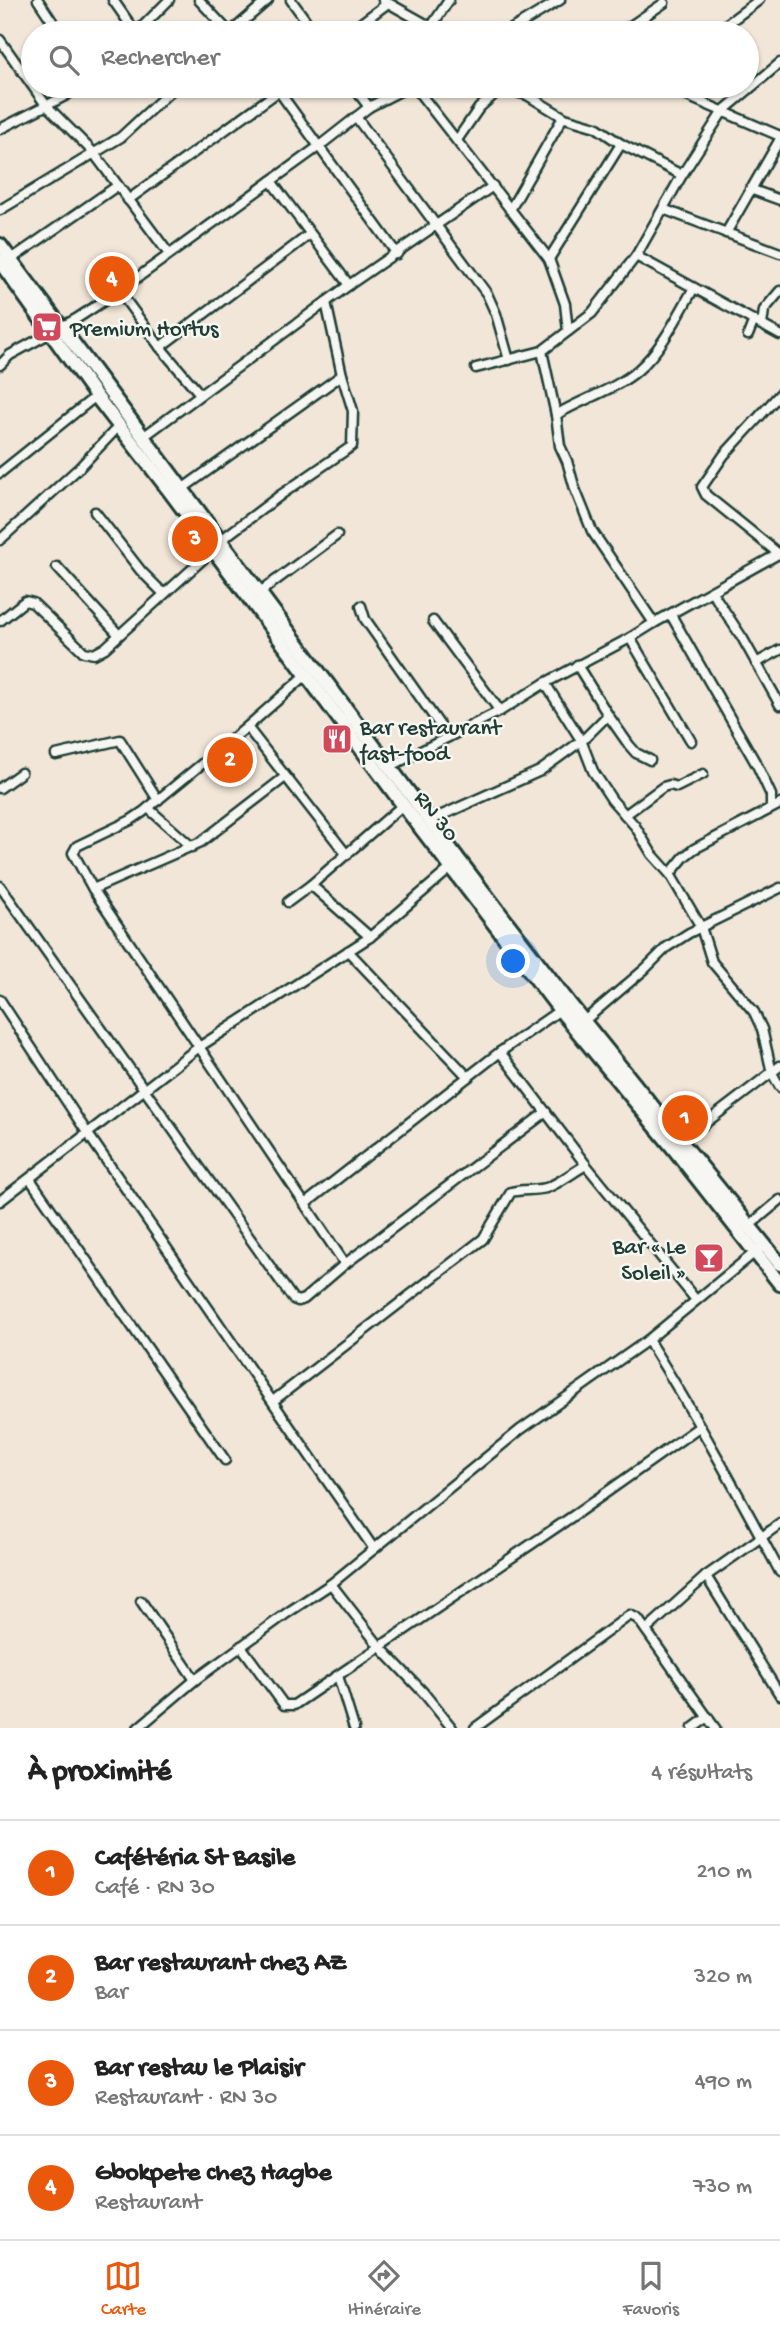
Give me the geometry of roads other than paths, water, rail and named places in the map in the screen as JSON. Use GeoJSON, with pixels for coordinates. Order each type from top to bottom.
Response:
{"type":"FeatureCollection","features":[{"type":"Feature","properties":{"kind":"main road","name":"RN 30"},"geometry":{"type":"LineString","coordinates":[[0,245],[5,261],[56,330],[182,489],[306,675],[560,1010],[759,1249],[780,1264]]}},
{"type":"Feature","properties":{"kind":"main road","name":"RN 30"},"geometry":{"type":"LineString","coordinates":[[56,330],[96,396],[119,426],[217,545],[260,592],[429,821],[584,1021],[749,1226],[780,1284]]}},
{"type":"Feature","properties":{"kind":"street"},"geometry":{"type":"LineString","coordinates":[[37,0],[52,21]]}},
{"type":"Feature","properties":{"kind":"street"},"geometry":{"type":"LineString","coordinates":[[113,0],[128,21]]}},
{"type":"Feature","properties":{"kind":"street"},"geometry":{"type":"LineString","coordinates":[[148,21],[169,0]]}},
{"type":"Feature","properties":{"kind":"street"},"geometry":{"type":"LineString","coordinates":[[199,0],[219,21]]}},
{"type":"Feature","properties":{"kind":"street"},"geometry":{"type":"LineString","coordinates":[[244,21],[268,0]]}},
{"type":"Feature","properties":{"kind":"street"},"geometry":{"type":"LineString","coordinates":[[291,0],[306,21]]}},
{"type":"Feature","properties":{"kind":"street"},"geometry":{"type":"LineString","coordinates":[[434,21],[449,0]]}},
{"type":"Feature","properties":{"kind":"street"},"geometry":{"type":"LineString","coordinates":[[525,21],[560,0]]}},
{"type":"Feature","properties":{"kind":"street"},"geometry":{"type":"LineString","coordinates":[[731,21],[759,0]]}},
{"type":"Feature","properties":{"kind":"street"},"geometry":{"type":"LineString","coordinates":[[362,21],[386,1],[420,21]]}},
{"type":"Feature","properties":{"kind":"street"},"geometry":{"type":"LineString","coordinates":[[638,21],[664,3]]}},
{"type":"Feature","properties":{"kind":"street"},"geometry":{"type":"LineString","coordinates":[[0,40],[21,70]]}},
{"type":"Feature","properties":{"kind":"street"},"geometry":{"type":"LineString","coordinates":[[759,81],[780,64]]}},
{"type":"Feature","properties":{"kind":"street"},"geometry":{"type":"LineString","coordinates":[[41,98],[93,152],[169,254]]}},
{"type":"Feature","properties":{"kind":"street"},"geometry":{"type":"LineString","coordinates":[[0,129],[61,98]]}},
{"type":"Feature","properties":{"kind":"street"},"geometry":{"type":"LineString","coordinates":[[0,210],[130,130],[163,98]]}},
{"type":"Feature","properties":{"kind":"street"},"geometry":{"type":"LineString","coordinates":[[128,200],[265,98]]}},
{"type":"Feature","properties":{"kind":"street"},"geometry":{"type":"LineString","coordinates":[[283,98],[397,254]]}},
{"type":"Feature","properties":{"kind":"street"},"geometry":{"type":"LineString","coordinates":[[362,98],[369,107]]}},
{"type":"Feature","properties":{"kind":"street"},"geometry":{"type":"LineString","coordinates":[[0,365],[10,355],[119,291],[369,107],[387,98]]}},
{"type":"Feature","properties":{"kind":"street"},"geometry":{"type":"LineString","coordinates":[[422,98],[549,259],[565,304],[568,331]]}},
{"type":"Feature","properties":{"kind":"street"},"geometry":{"type":"LineString","coordinates":[[457,140],[478,108],[490,98]]}},
{"type":"Feature","properties":{"kind":"street"},"geometry":{"type":"LineString","coordinates":[[532,98],[563,117],[596,127],[621,144],[682,175]]}},
{"type":"Feature","properties":{"kind":"street"},"geometry":{"type":"LineString","coordinates":[[692,98],[780,138],[726,233]]}},
{"type":"Feature","properties":{"kind":"street"},"geometry":{"type":"LineString","coordinates":[[476,368],[542,351],[598,306],[636,256],[682,175],[723,111],[739,98]]}},
{"type":"Feature","properties":{"kind":"street"},"geometry":{"type":"LineString","coordinates":[[356,117],[487,295],[496,314],[509,359]]}},
{"type":"Feature","properties":{"kind":"street"},"geometry":{"type":"LineString","coordinates":[[510,210],[563,117]]}},
{"type":"Feature","properties":{"kind":"street"},"geometry":{"type":"LineString","coordinates":[[549,259],[621,144]]}},
{"type":"Feature","properties":{"kind":"street"},"geometry":{"type":"LineString","coordinates":[[271,181],[349,285]]}},
{"type":"Feature","properties":{"kind":"street"},"geometry":{"type":"LineString","coordinates":[[5,261],[117,186]]}},
{"type":"Feature","properties":{"kind":"street"},"geometry":{"type":"LineString","coordinates":[[143,437],[349,285],[493,186]]}},
{"type":"Feature","properties":{"kind":"street"},"geometry":{"type":"LineString","coordinates":[[750,189],[780,200]]}},
{"type":"Feature","properties":{"kind":"street"},"geometry":{"type":"LineString","coordinates":[[663,209],[780,253]]}},
{"type":"Feature","properties":{"kind":"street"},"geometry":{"type":"LineString","coordinates":[[160,347],[309,235]]}},
{"type":"Feature","properties":{"kind":"street"},"geometry":{"type":"LineString","coordinates":[[636,256],[780,335]]}},
{"type":"Feature","properties":{"kind":"street"},"geometry":{"type":"LineString","coordinates":[[556,415],[618,383],[637,370],[654,352],[694,288]]}},
{"type":"Feature","properties":{"kind":"street"},"geometry":{"type":"LineString","coordinates":[[119,291],[160,347],[200,394]]}},
{"type":"Feature","properties":{"kind":"street"},"geometry":{"type":"LineString","coordinates":[[748,335],[755,320],[780,291]]}},
{"type":"Feature","properties":{"kind":"street"},"geometry":{"type":"LineString","coordinates":[[0,621],[25,601],[33,603],[84,652],[94,654],[119,635],[217,545],[282,494],[352,446],[353,411],[326,302]]}},
{"type":"Feature","properties":{"kind":"street"},"geometry":{"type":"LineString","coordinates":[[755,320],[764,310]]}},
{"type":"Feature","properties":{"kind":"street"},"geometry":{"type":"LineString","coordinates":[[542,351],[560,446],[592,531],[654,623]]}},
{"type":"Feature","properties":{"kind":"street"},"geometry":{"type":"LineString","coordinates":[[182,489],[342,374]]}},
{"type":"Feature","properties":{"kind":"street"},"geometry":{"type":"LineString","coordinates":[[390,767],[500,711],[545,683],[631,638],[780,553],[706,495],[702,487],[724,455],[780,394]]}},
{"type":"Feature","properties":{"kind":"street"},"geometry":{"type":"LineString","coordinates":[[0,473],[96,396]]}},
{"type":"Feature","properties":{"kind":"street"},"geometry":{"type":"LineString","coordinates":[[0,540],[80,467],[119,426]]}},
{"type":"Feature","properties":{"kind":"street"},"geometry":{"type":"LineString","coordinates":[[95,512],[141,570],[164,594]]}},
{"type":"Feature","properties":{"kind":"street"},"geometry":{"type":"LineString","coordinates":[[260,592],[337,536]]}},
{"type":"Feature","properties":{"kind":"street"},"geometry":{"type":"LineString","coordinates":[[57,567],[119,635]]}},
{"type":"Feature","properties":{"kind":"street"},"geometry":{"type":"LineString","coordinates":[[712,592],[780,705]]}},
{"type":"Feature","properties":{"kind":"street"},"geometry":{"type":"LineString","coordinates":[[361,606],[365,620],[448,737]]}},
{"type":"Feature","properties":{"kind":"street"},"geometry":{"type":"LineString","coordinates":[[671,615],[762,776],[771,795],[771,808]]}},
{"type":"Feature","properties":{"kind":"street"},"geometry":{"type":"LineString","coordinates":[[433,621],[500,711]]}},
{"type":"Feature","properties":{"kind":"street"},"geometry":{"type":"LineString","coordinates":[[631,638],[691,741]]}},
{"type":"Feature","properties":{"kind":"street"},"geometry":{"type":"LineString","coordinates":[[756,663],[780,650]]}},
{"type":"Feature","properties":{"kind":"street"},"geometry":{"type":"LineString","coordinates":[[577,665],[636,753],[650,760]]}},
{"type":"Feature","properties":{"kind":"street"},"geometry":{"type":"LineString","coordinates":[[306,675],[148,808],[131,820],[73,850],[93,888],[345,1264]]}},
{"type":"Feature","properties":{"kind":"street"},"geometry":{"type":"LineString","coordinates":[[545,683],[581,740],[593,771],[652,854],[670,874],[701,928],[712,962],[744,998],[762,1029],[772,1073],[780,1087]]}},
{"type":"Feature","properties":{"kind":"street"},"geometry":{"type":"LineString","coordinates":[[429,821],[540,771],[581,740],[608,715]]}},
{"type":"Feature","properties":{"kind":"street"},"geometry":{"type":"LineString","coordinates":[[247,727],[347,855]]}},
{"type":"Feature","properties":{"kind":"street"},"geometry":{"type":"LineString","coordinates":[[56,755],[120,740],[158,800]]}},
{"type":"Feature","properties":{"kind":"street"},"geometry":{"type":"LineString","coordinates":[[0,788],[22,773]]}},
{"type":"Feature","properties":{"kind":"street"},"geometry":{"type":"LineString","coordinates":[[625,815],[663,787],[670,785],[677,788],[703,774]]}},
{"type":"Feature","properties":{"kind":"street"},"geometry":{"type":"LineString","coordinates":[[93,888],[192,847],[285,777]]}},
{"type":"Feature","properties":{"kind":"street"},"geometry":{"type":"LineString","coordinates":[[670,874],[694,849],[780,804]]}},
{"type":"Feature","properties":{"kind":"street"},"geometry":{"type":"LineString","coordinates":[[288,902],[404,805]]}},
{"type":"Feature","properties":{"kind":"street"},"geometry":{"type":"LineString","coordinates":[[148,808],[192,847]]}},
{"type":"Feature","properties":{"kind":"street"},"geometry":{"type":"LineString","coordinates":[[0,1201],[199,1047],[370,937],[452,867]]}},
{"type":"Feature","properties":{"kind":"street"},"geometry":{"type":"LineString","coordinates":[[310,885],[370,937]]}},
{"type":"Feature","properties":{"kind":"street"},"geometry":{"type":"LineString","coordinates":[[0,886],[293,1299],[304,1298],[546,1112]]}},
{"type":"Feature","properties":{"kind":"street"},"geometry":{"type":"LineString","coordinates":[[584,1021],[667,947],[780,888]]}},
{"type":"Feature","properties":{"kind":"street"},"geometry":{"type":"LineString","coordinates":[[348,951],[468,1077]]}},
{"type":"Feature","properties":{"kind":"street"},"geometry":{"type":"LineString","coordinates":[[0,1000],[88,1134],[374,1549]]}},
{"type":"Feature","properties":{"kind":"street"},"geometry":{"type":"LineString","coordinates":[[305,1204],[500,1052],[560,1010]]}},
{"type":"Feature","properties":{"kind":"street"},"geometry":{"type":"LineString","coordinates":[[500,1052],[586,1165],[696,1300]]}},
{"type":"Feature","properties":{"kind":"street"},"geometry":{"type":"LineString","coordinates":[[682,1142],[780,1066]]}},
{"type":"Feature","properties":{"kind":"street"},"geometry":{"type":"LineString","coordinates":[[273,1401],[484,1238],[511,1192],[529,1192],[548,1187],[586,1165]]}},
{"type":"Feature","properties":{"kind":"street"},"geometry":{"type":"LineString","coordinates":[[30,1179],[225,1460]]}},
{"type":"Feature","properties":{"kind":"street"},"geometry":{"type":"LineString","coordinates":[[749,1226],[780,1200]]}},
{"type":"Feature","properties":{"kind":"street"},"geometry":{"type":"LineString","coordinates":[[138,1728],[195,1680],[331,1584],[520,1430],[648,1340],[759,1249]]}},
{"type":"Feature","properties":{"kind":"street"},"geometry":{"type":"LineString","coordinates":[[648,1340],[685,1398],[780,1572]]}},
{"type":"Feature","properties":{"kind":"street"},"geometry":{"type":"LineString","coordinates":[[241,1646],[284,1705],[294,1705],[699,1427]]}},
{"type":"Feature","properties":{"kind":"street"},"geometry":{"type":"LineString","coordinates":[[646,1630],[706,1576],[780,1524]]}},
{"type":"Feature","properties":{"kind":"street"},"geometry":{"type":"LineString","coordinates":[[706,1576],[776,1682],[780,1695]]}},
{"type":"Feature","properties":{"kind":"street"},"geometry":{"type":"LineString","coordinates":[[331,1584],[380,1647],[423,1692],[452,1728]]}},
{"type":"Feature","properties":{"kind":"street"},"geometry":{"type":"LineString","coordinates":[[141,1601],[195,1680]]}},
{"type":"Feature","properties":{"kind":"street"},"geometry":{"type":"LineString","coordinates":[[475,1728],[630,1615],[638,1619],[715,1728]]}},
{"type":"Feature","properties":{"kind":"street"},"geometry":{"type":"LineString","coordinates":[[338,1676],[354,1728]]}},
{"type":"Feature","properties":{"kind":"street"},"geometry":{"type":"LineString","coordinates":[[693,1728],[708,1717]]}},
{"type":"Feature","properties":{"kind":"place","name":"Gbokpete chez Hagbe"},"geometry":{"type":"Point","coordinates":[112,279]}},
{"type":"Feature","properties":{"kind":"place","name":"Premium Hortus"},"geometry":{"type":"Point","coordinates":[47,327]}},
{"type":"Feature","properties":{"kind":"place","name":"Bar restau le Plaisir"},"geometry":{"type":"Point","coordinates":[195,539]}},
{"type":"Feature","properties":{"kind":"place","name":"Bar restaurant fast-food"},"geometry":{"type":"Point","coordinates":[337,739]}},
{"type":"Feature","properties":{"kind":"place","name":"Bar restaurant chez AZ"},"geometry":{"type":"Point","coordinates":[230,760]}},
{"type":"Feature","properties":{"kind":"place","name":"Cafétéria St Basile"},"geometry":{"type":"Point","coordinates":[685,1118]}},
{"type":"Feature","properties":{"kind":"place","name":"Bar « Le Soleil »"},"geometry":{"type":"Point","coordinates":[709,1258]}}]}
